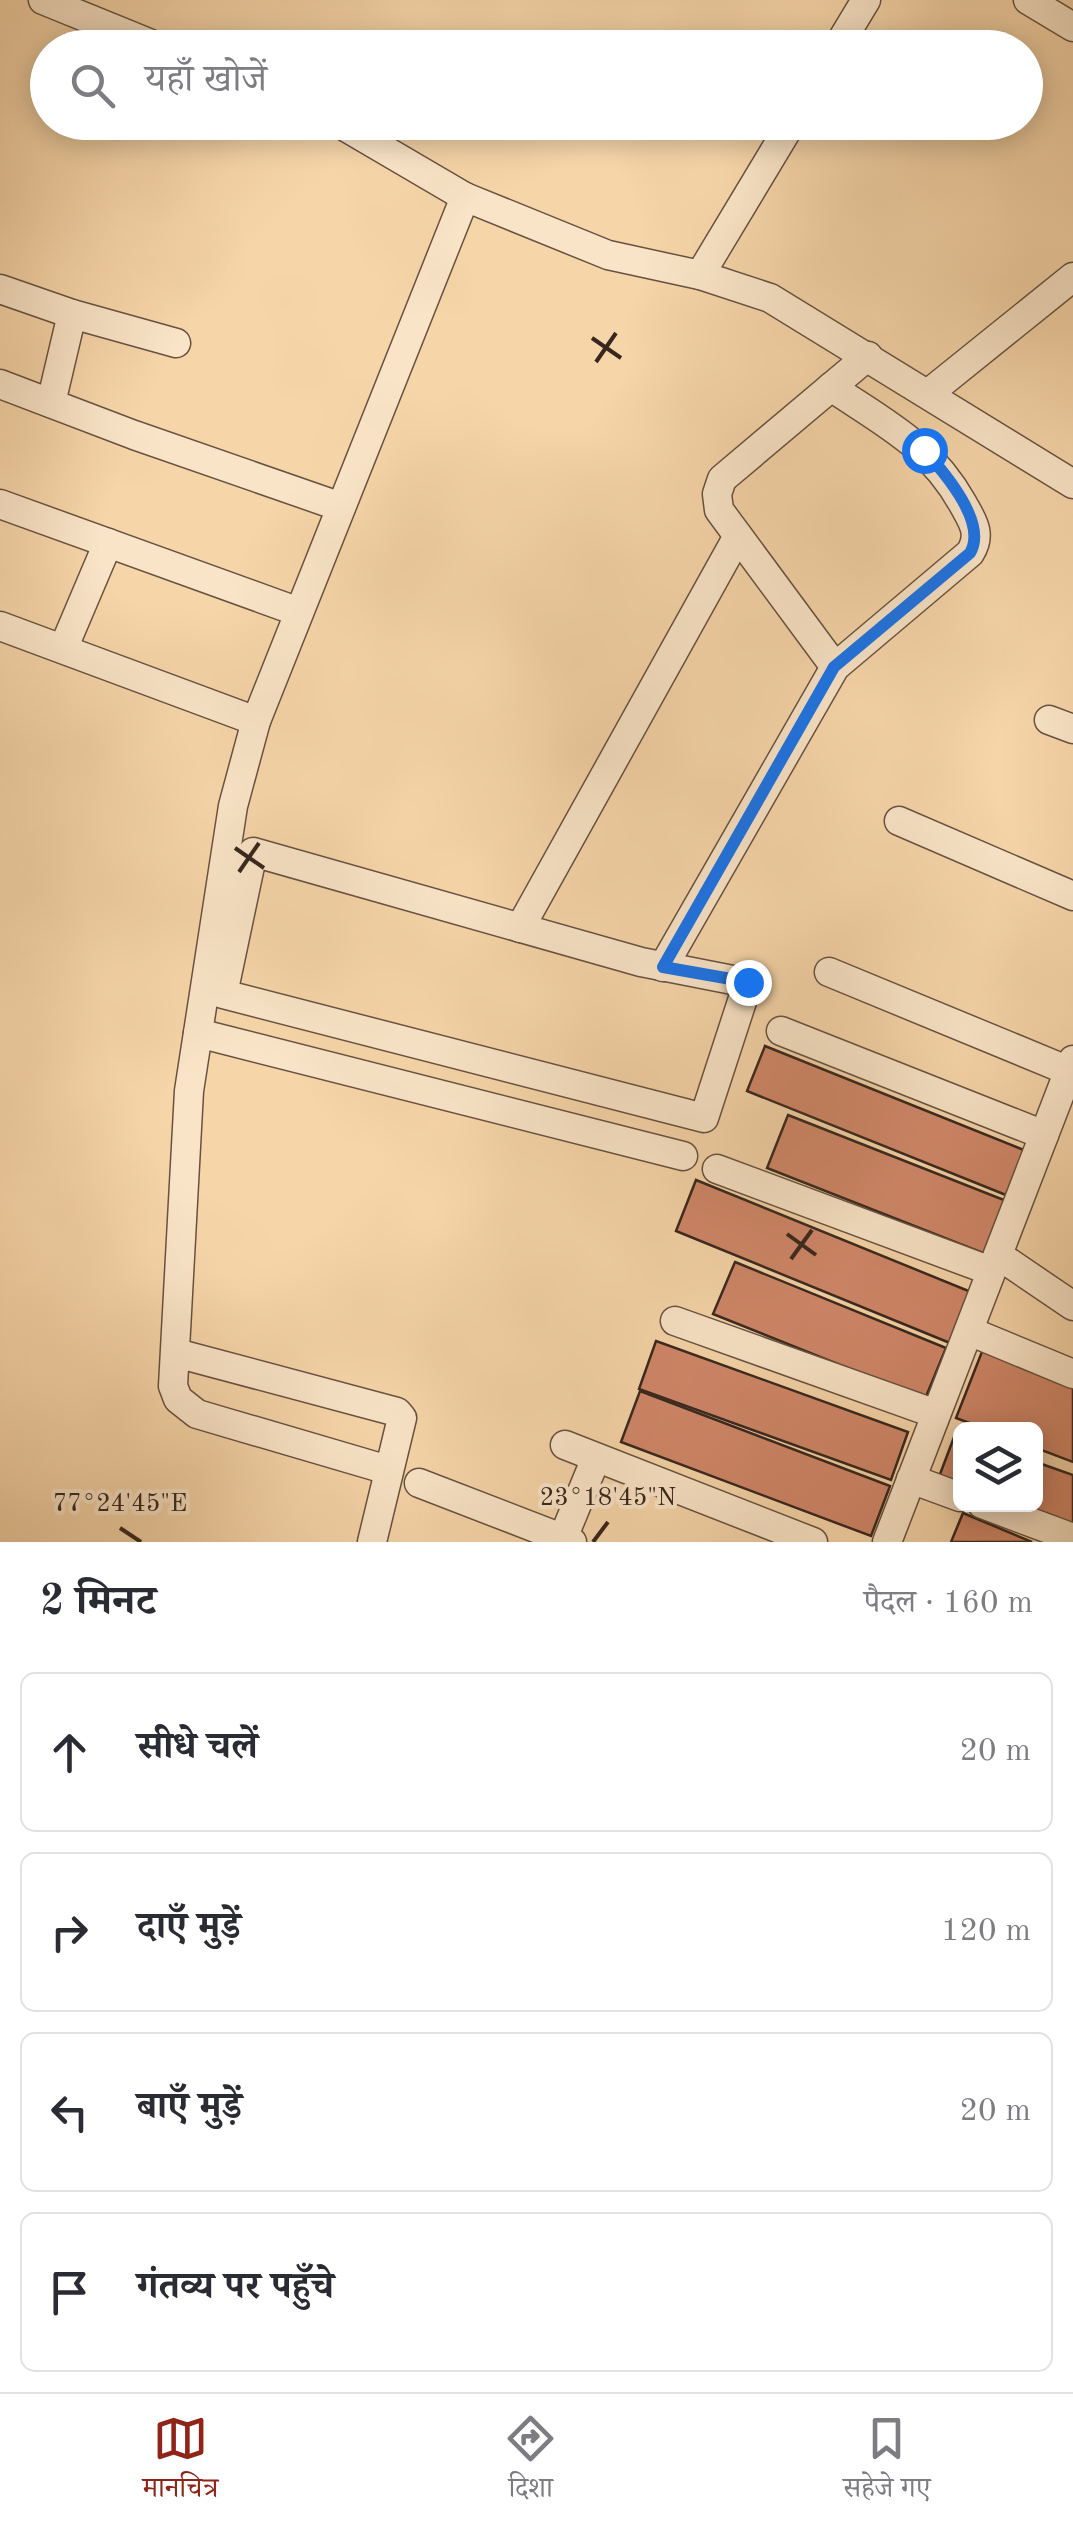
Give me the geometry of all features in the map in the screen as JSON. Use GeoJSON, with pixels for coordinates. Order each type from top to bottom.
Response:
{"type":"FeatureCollection","features":[{"type":"Feature","properties":{"kind":"street"},"geometry":{"type":"LineString","coordinates":[[42,0],[116,30]]}},
{"type":"Feature","properties":{"kind":"street"},"geometry":{"type":"LineString","coordinates":[[848,30],[866,0]]}},
{"type":"Feature","properties":{"kind":"street"},"geometry":{"type":"LineString","coordinates":[[1028,0],[1073,28]]}},
{"type":"Feature","properties":{"kind":"street"},"geometry":{"type":"LineString","coordinates":[[367,140],[465,197],[608,255],[700,275],[770,298],[1073,484]]}},
{"type":"Feature","properties":{"kind":"street"},"geometry":{"type":"LineString","coordinates":[[700,275],[781,140]]}},
{"type":"Feature","properties":{"kind":"street"},"geometry":{"type":"LineString","coordinates":[[388,1470],[187,1408],[178,1400],[174,1386],[189,1090],[233,806],[256,721],[465,197]]}},
{"type":"Feature","properties":{"kind":"street"},"geometry":{"type":"LineString","coordinates":[[930,393],[1073,277]]}},
{"type":"Feature","properties":{"kind":"street"},"geometry":{"type":"LineString","coordinates":[[0,289],[72,314],[176,342]]}},
{"type":"Feature","properties":{"kind":"street"},"geometry":{"type":"LineString","coordinates":[[51,403],[72,314]]}},
{"type":"Feature","properties":{"kind":"street"},"geometry":{"type":"LineString","coordinates":[[834,667],[718,510],[717,494],[722,479],[868,356]]}},
{"type":"Feature","properties":{"kind":"street"},"geometry":{"type":"LineString","coordinates":[[0,384],[341,506]]}},
{"type":"Feature","properties":{"kind":"street"},"geometry":{"type":"LineString","coordinates":[[663,967],[834,667],[970,553],[976,543],[976,528],[946,474],[924,450],[831,387]]}},
{"type":"Feature","properties":{"kind":"street"},"geometry":{"type":"LineString","coordinates":[[0,504],[299,612]]}},
{"type":"Feature","properties":{"kind":"street"},"geometry":{"type":"LineString","coordinates":[[520,928],[738,536]]}},
{"type":"Feature","properties":{"kind":"street"},"geometry":{"type":"LineString","coordinates":[[63,649],[108,543]]}},
{"type":"Feature","properties":{"kind":"street"},"geometry":{"type":"LineString","coordinates":[[0,626],[256,721]]}},
{"type":"Feature","properties":{"kind":"street"},"geometry":{"type":"LineString","coordinates":[[899,821],[1073,896]]}},
{"type":"Feature","properties":{"kind":"street"},"geometry":{"type":"LineString","coordinates":[[254,852],[520,928],[663,967],[748,982],[704,1118],[223,994],[254,852]]}},
{"type":"Feature","properties":{"kind":"street"},"geometry":{"type":"LineString","coordinates":[[829,972],[1071,1066],[886,1542]]}},
{"type":"Feature","properties":{"kind":"street"},"geometry":{"type":"LineString","coordinates":[[782,1031],[1044,1135]]}},
{"type":"Feature","properties":{"kind":"street"},"geometry":{"type":"LineString","coordinates":[[198,1032],[683,1156]]}},
{"type":"Feature","properties":{"kind":"street"},"geometry":{"type":"LineString","coordinates":[[717,1170],[995,1263],[1073,1306]]}},
{"type":"Feature","properties":{"kind":"street"},"geometry":{"type":"LineString","coordinates":[[675,1321],[936,1414]]}},
{"type":"Feature","properties":{"kind":"street"},"geometry":{"type":"LineString","coordinates":[[968,1331],[1073,1374]]}},
{"type":"Feature","properties":{"kind":"street"},"geometry":{"type":"LineString","coordinates":[[176,1352],[396,1412],[402,1418],[402,1426],[372,1542]]}},
{"type":"Feature","properties":{"kind":"street"},"geometry":{"type":"LineString","coordinates":[[565,1445],[813,1542]]}},
{"type":"Feature","properties":{"kind":"street"},"geometry":{"type":"LineString","coordinates":[[419,1484],[567,1540],[596,1458]]}},
{"type":"Feature","properties":{"kind":"street"},"geometry":{"type":"LineString","coordinates":[[911,1479],[953,1494]]}},
{"type":"Feature","properties":{"kind":"street"},"geometry":{"type":"LineString","coordinates":[[1003,1512],[1073,1538]]}},
{"type":"Feature","properties":{"kind":"building"},"geometry":{"type":"Polygon","coordinates":[[[765,1046],[1029,1152],[1011,1197],[747,1091],[765,1046]]]}},
{"type":"Feature","properties":{"kind":"building"},"geometry":{"type":"Polygon","coordinates":[[[788,1115],[1009,1202],[988,1255],[767,1168],[788,1115]]]}},
{"type":"Feature","properties":{"kind":"building"},"geometry":{"type":"Polygon","coordinates":[[[696,1180],[971,1292],[950,1343],[676,1231],[696,1180]]]}},
{"type":"Feature","properties":{"kind":"building"},"geometry":{"type":"Polygon","coordinates":[[[735,1262],[946,1348],[925,1399],[713,1314],[735,1262]]]}},
{"type":"Feature","properties":{"kind":"building"},"geometry":{"type":"Polygon","coordinates":[[[656,1341],[908,1432],[891,1480],[639,1389],[656,1341]]]}},
{"type":"Feature","properties":{"kind":"building"},"geometry":{"type":"Polygon","coordinates":[[[985,1344],[1073,1377],[1073,1462],[1043,1451],[1043,1422],[967,1422],[956,1418],[985,1344]]]}},
{"type":"Feature","properties":{"kind":"building"},"geometry":{"type":"Polygon","coordinates":[[[640,1391],[890,1486],[871,1536],[621,1442],[640,1391]]]}},
{"type":"Feature","properties":{"kind":"building"},"geometry":{"type":"Polygon","coordinates":[[[953,1440],[953,1488],[937,1482],[953,1440]]]}},
{"type":"Feature","properties":{"kind":"building"},"geometry":{"type":"Polygon","coordinates":[[[1043,1464],[1073,1475],[1073,1533],[1018,1512],[1043,1512],[1043,1464]]]}},
{"type":"Feature","properties":{"kind":"building"},"geometry":{"type":"Polygon","coordinates":[[[963,1513],[1032,1542],[951,1542],[963,1513]]]}},
{"type":"Feature","properties":{"kind":"route"},"geometry":{"type":"LineString","coordinates":[[748,982],[663,967],[834,667],[970,553],[976,543],[976,528],[946,474],[924,450]]}}]}
